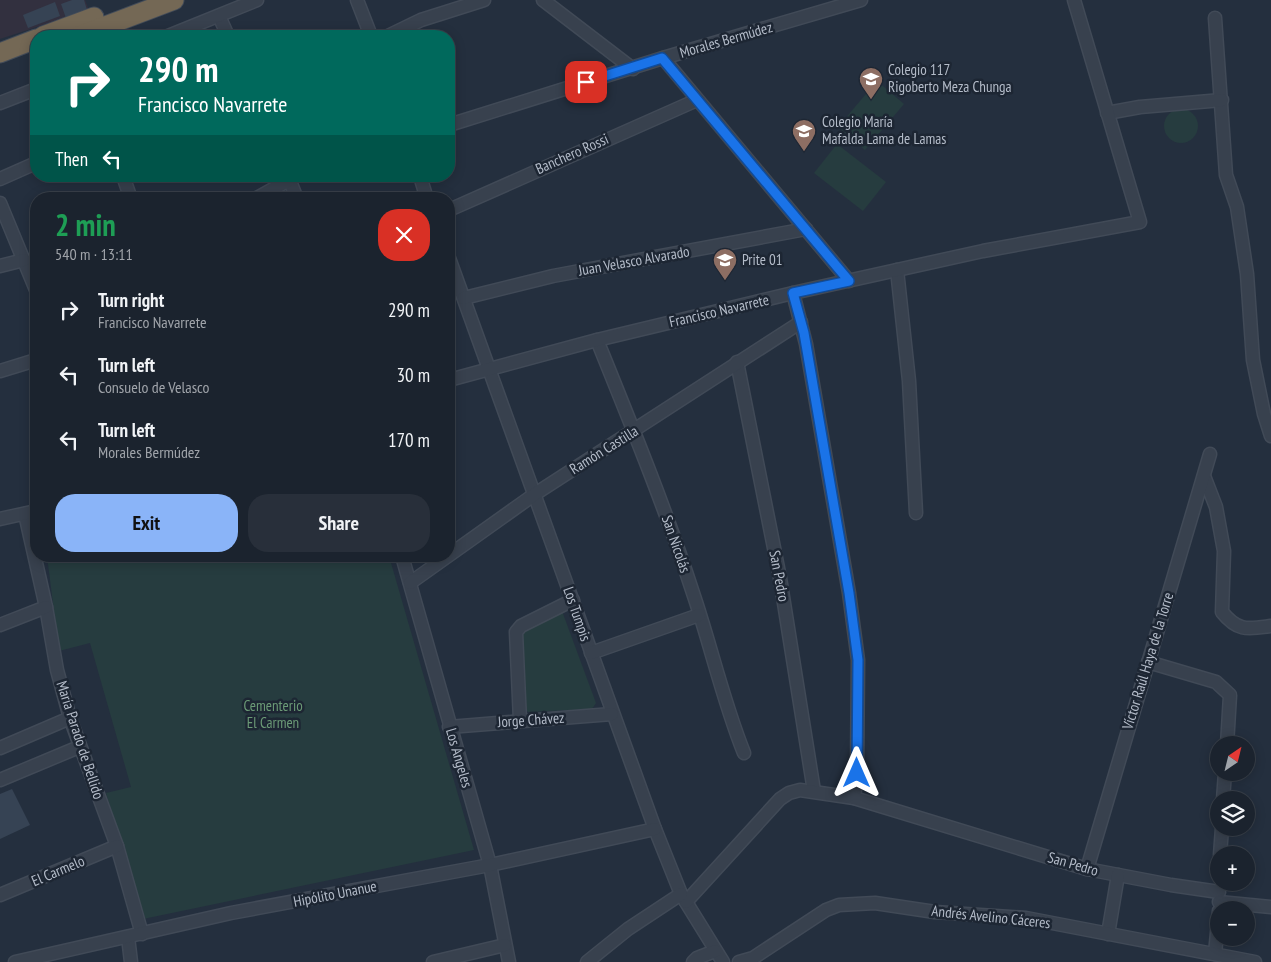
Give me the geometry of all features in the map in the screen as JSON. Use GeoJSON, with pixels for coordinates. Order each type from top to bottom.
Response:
{"type":"FeatureCollection","features":[{"type":"Feature","properties":{"kind":"highway"},"geometry":{"type":"LineString","coordinates":[[59,30],[138,0]]}},
{"type":"Feature","properties":{"kind":"highway"},"geometry":{"type":"LineString","coordinates":[[95,30],[174,0]]}},
{"type":"Feature","properties":{"kind":"highway"},"geometry":{"type":"LineString","coordinates":[[0,53],[30,41]]}},
{"type":"Feature","properties":{"kind":"highway"},"geometry":{"type":"LineString","coordinates":[[0,66],[30,54]]}},
{"type":"Feature","properties":{"kind":"street"},"geometry":{"type":"LineString","coordinates":[[183,30],[257,0]]}},
{"type":"Feature","properties":{"kind":"street"},"geometry":{"type":"LineString","coordinates":[[357,0],[369,30]]}},
{"type":"Feature","properties":{"kind":"street"},"geometry":{"type":"LineString","coordinates":[[400,30],[421,20],[484,0]]}},
{"type":"Feature","properties":{"kind":"street"},"geometry":{"type":"LineString","coordinates":[[543,0],[633,68]]}},
{"type":"Feature","properties":{"kind":"street","name":"Morales Bermúdez"},"geometry":{"type":"LineString","coordinates":[[455,124],[662,58],[848,2],[861,0]]}},
{"type":"Feature","properties":{"kind":"street"},"geometry":{"type":"LineString","coordinates":[[1074,0],[1107,113],[1140,107],[1222,100]]}},
{"type":"Feature","properties":{"kind":"street"},"geometry":{"type":"LineString","coordinates":[[219,16],[225,30]]}},
{"type":"Feature","properties":{"kind":"street"},"geometry":{"type":"LineString","coordinates":[[1215,18],[1226,175],[1237,207],[1247,274],[1253,360],[1264,414],[1271,436]]}},
{"type":"Feature","properties":{"kind":"street"},"geometry":{"type":"LineString","coordinates":[[662,58],[849,281]]}},
{"type":"Feature","properties":{"kind":"street"},"geometry":{"type":"LineString","coordinates":[[0,103],[30,91]]}},
{"type":"Feature","properties":{"kind":"street","name":"Banchero Rossi"},"geometry":{"type":"LineString","coordinates":[[455,207],[697,100]]}},
{"type":"Feature","properties":{"kind":"street","name":"Francisco Navarrete"},"geometry":{"type":"LineString","coordinates":[[455,379],[597,340],[793,293],[983,251],[1140,222],[1107,113]]}},
{"type":"Feature","properties":{"kind":"street"},"geometry":{"type":"LineString","coordinates":[[0,178],[30,166]]}},
{"type":"Feature","properties":{"kind":"street"},"geometry":{"type":"LineString","coordinates":[[266,192],[283,182]]}},
{"type":"Feature","properties":{"kind":"street"},"geometry":{"type":"LineString","coordinates":[[0,202],[30,275]]}},
{"type":"Feature","properties":{"kind":"street","name":"Juan Velasco Alvarado"},"geometry":{"type":"LineString","coordinates":[[464,298],[553,276],[806,229]]}},
{"type":"Feature","properties":{"kind":"street"},"geometry":{"type":"LineString","coordinates":[[0,266],[24,260]]}},
{"type":"Feature","properties":{"kind":"street"},"geometry":{"type":"LineString","coordinates":[[898,270],[909,382],[916,513]]}},
{"type":"Feature","properties":{"kind":"street","name":"Los Tumpis"},"geometry":{"type":"LineString","coordinates":[[455,274],[573,600],[612,714],[656,829],[684,898],[723,962]]}},
{"type":"Feature","properties":{"kind":"street"},"geometry":{"type":"LineString","coordinates":[[793,293],[801,322],[849,593],[858,660],[857,773],[854,798]]}},
{"type":"Feature","properties":{"kind":"street","name":"Ramón Castilla"},"geometry":{"type":"LineString","coordinates":[[455,551],[535,494],[634,432],[737,362],[801,322]]}},
{"type":"Feature","properties":{"kind":"street","name":"San Nicolás"},"geometry":{"type":"LineString","coordinates":[[597,340],[649,468],[699,615],[733,725],[744,753]]}},
{"type":"Feature","properties":{"kind":"street"},"geometry":{"type":"LineString","coordinates":[[0,371],[30,362]]}},
{"type":"Feature","properties":{"kind":"street","name":"San Pedro"},"geometry":{"type":"LineString","coordinates":[[737,362],[780,578],[814,791]]}},
{"type":"Feature","properties":{"kind":"street","name":"Víctor Raúl Haya de la Torre"},"geometry":{"type":"LineString","coordinates":[[1087,869],[1210,454]]}},
{"type":"Feature","properties":{"kind":"street"},"geometry":{"type":"LineString","coordinates":[[1204,476],[1216,507],[1224,551],[1222,612],[1232,625],[1248,629],[1271,626]]}},
{"type":"Feature","properties":{"kind":"street"},"geometry":{"type":"LineString","coordinates":[[0,519],[30,512]]}},
{"type":"Feature","properties":{"kind":"street","name":"María Parado de Bellido"},"geometry":{"type":"LineString","coordinates":[[39,562],[57,670],[70,718],[79,747],[117,846],[142,934]]}},
{"type":"Feature","properties":{"kind":"street","name":"Los Angeles"},"geometry":{"type":"LineString","coordinates":[[404,562],[490,865],[509,962]]}},
{"type":"Feature","properties":{"kind":"street","name":"Ramón Castilla"},"geometry":{"type":"LineString","coordinates":[[410,583],[439,562]]}},
{"type":"Feature","properties":{"kind":"street"},"geometry":{"type":"LineString","coordinates":[[520,721],[516,632],[521,626],[573,600]]}},
{"type":"Feature","properties":{"kind":"street"},"geometry":{"type":"LineString","coordinates":[[0,625],[46,607]]}},
{"type":"Feature","properties":{"kind":"street"},"geometry":{"type":"LineString","coordinates":[[591,653],[699,615]]}},
{"type":"Feature","properties":{"kind":"street"},"geometry":{"type":"LineString","coordinates":[[1148,662],[1216,682],[1224,687],[1230,695],[1228,736]]}},
{"type":"Feature","properties":{"kind":"street","name":"Jorge Chávez"},"geometry":{"type":"LineString","coordinates":[[449,726],[612,714]]}},
{"type":"Feature","properties":{"kind":"street"},"geometry":{"type":"LineString","coordinates":[[0,748],[70,718]]}},
{"type":"Feature","properties":{"kind":"street"},"geometry":{"type":"LineString","coordinates":[[0,780],[79,747]]}},
{"type":"Feature","properties":{"kind":"street","name":"San Pedro"},"geometry":{"type":"LineString","coordinates":[[587,962],[628,929],[684,898],[780,799],[789,793],[800,790],[854,798],[1087,869],[1219,900],[1271,907]]}},
{"type":"Feature","properties":{"kind":"street","name":"Hipólito Unanue"},"geometry":{"type":"LineString","coordinates":[[15,962],[231,913],[490,865],[656,829]]}},
{"type":"Feature","properties":{"kind":"street","name":"El Carmelo"},"geometry":{"type":"LineString","coordinates":[[0,895],[117,846]]}},
{"type":"Feature","properties":{"kind":"street"},"geometry":{"type":"LineString","coordinates":[[1108,934],[1118,875]]}},
{"type":"Feature","properties":{"kind":"street"},"geometry":{"type":"LineString","coordinates":[[1215,954],[1219,900]]}},
{"type":"Feature","properties":{"kind":"street","name":"Andrés Avelino Cáceres"},"geometry":{"type":"LineString","coordinates":[[739,962],[753,958],[826,910],[839,905],[855,903],[875,903],[935,912],[1026,918],[1255,962]]}},
{"type":"Feature","properties":{"kind":"street"},"geometry":{"type":"LineString","coordinates":[[128,937],[131,962]]}},
{"type":"Feature","properties":{"kind":"street"},"geometry":{"type":"LineString","coordinates":[[433,962],[505,945]]}},
{"type":"Feature","properties":{"kind":"street"},"geometry":{"type":"LineString","coordinates":[[693,962],[697,958],[715,951]]}},
{"type":"Feature","properties":{"kind":"shaded area"},"geometry":{"type":"Polygon","coordinates":[[[0,0],[85,0],[89,10],[0,39],[0,0]]]}},
{"type":"Feature","properties":{"kind":"green space"},"geometry":{"type":"Polygon","coordinates":[[[877,81],[904,104],[865,150],[838,127],[877,81]]]}},
{"type":"Feature","properties":{"kind":"green space"},"geometry":{"type":"Polygon","coordinates":[[[1181,109],[1193,114],[1198,126],[1193,138],[1181,143],[1169,138],[1164,126],[1169,114],[1181,109]]]}},
{"type":"Feature","properties":{"kind":"green space"},"geometry":{"type":"Polygon","coordinates":[[[837,144],[886,182],[863,211],[814,173],[837,144]]]}},
{"type":"Feature","properties":{"kind":"green space","name":"Cementerio El Carmen"},"geometry":{"type":"Polygon","coordinates":[[[48,562],[391,562],[474,850],[143,919],[106,793],[131,787],[90,643],[59,651],[48,562]]]}},
{"type":"Feature","properties":{"kind":"green space"},"geometry":{"type":"Polygon","coordinates":[[[562,611],[596,703],[592,709],[528,712],[526,710],[522,632],[562,611]]]}},
{"type":"Feature","properties":{"kind":"building"},"geometry":{"type":"Polygon","coordinates":[[[72,0],[84,0],[87,10],[66,18],[61,4],[72,0]]]}},
{"type":"Feature","properties":{"kind":"building"},"geometry":{"type":"Polygon","coordinates":[[[55,2],[60,16],[28,28],[23,15],[55,2]]]}},
{"type":"Feature","properties":{"kind":"building"},"geometry":{"type":"Polygon","coordinates":[[[12,789],[30,825],[0,839],[0,794],[12,789]]]}},
{"type":"Feature","properties":{"kind":"place","name":"Colegio 117 Rigoberto Meza Chunga"},"geometry":{"type":"Point","coordinates":[871,100]}},
{"type":"Feature","properties":{"kind":"place","name":"Colegio María Mafalda Lama de Lamas"},"geometry":{"type":"Point","coordinates":[804,152]}},
{"type":"Feature","properties":{"kind":"place","name":"Prite 01"},"geometry":{"type":"Point","coordinates":[725,281]}},
{"type":"Feature","properties":{"kind":"route"},"geometry":{"type":"LineString","coordinates":[[586,82],[662,58],[849,281],[793,293],[804,333],[849,593],[858,660],[857,773]]}}]}
